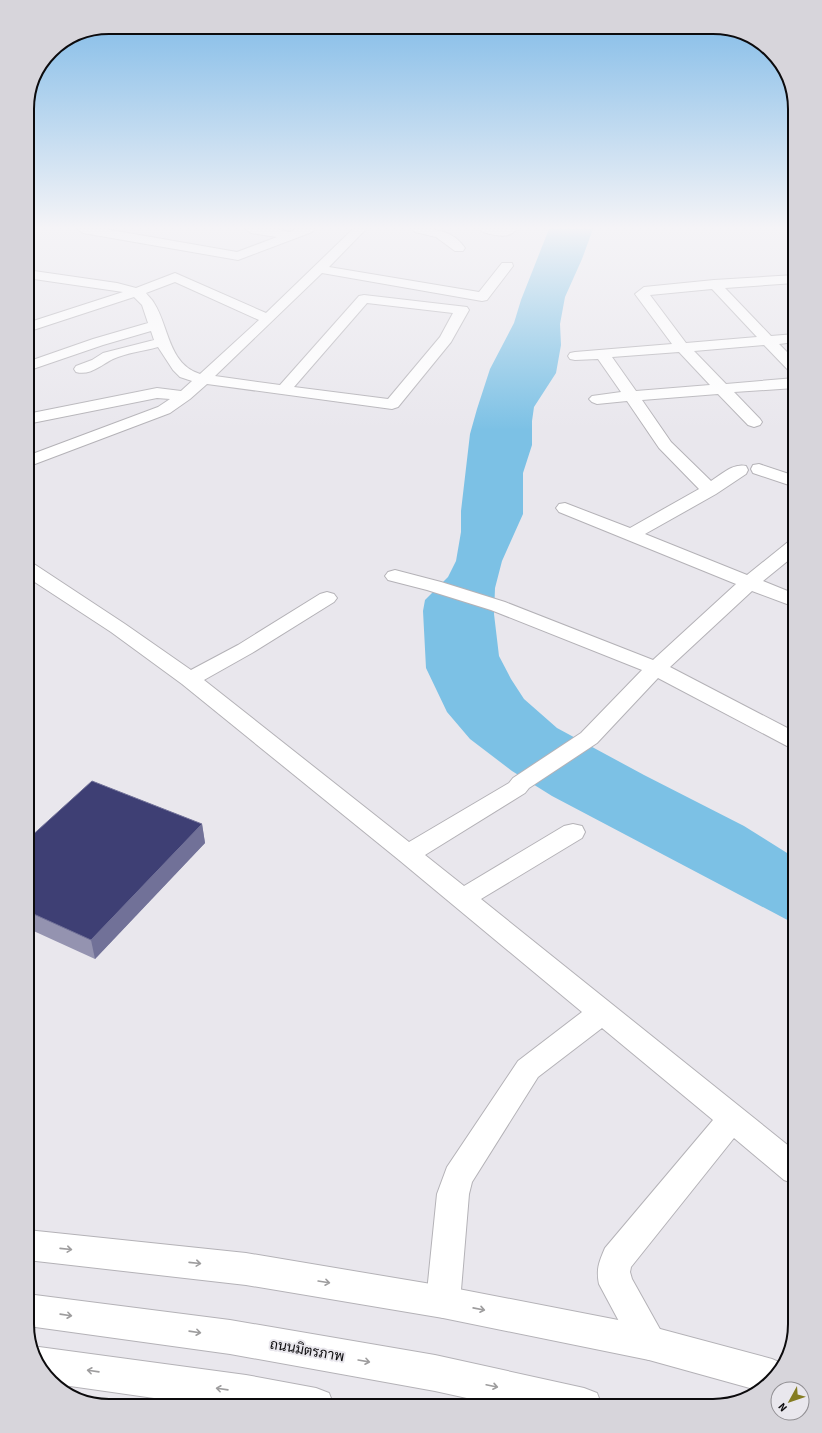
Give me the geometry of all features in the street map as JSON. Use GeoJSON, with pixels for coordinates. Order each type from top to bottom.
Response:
{"type":"FeatureCollection","features":[{"type":"Feature","properties":{"kind":"main road"},"geometry":{"type":"LineString","coordinates":[[34,326],[125,296]]}},
{"type":"Feature","properties":{"kind":"main road"},"geometry":{"type":"LineString","coordinates":[[141,296],[148,304],[162,342],[181,371],[185,374],[202,379],[283,390],[392,404],[446,339],[462,310],[364,299],[283,390]]}},
{"type":"Feature","properties":{"kind":"main road"},"geometry":{"type":"LineString","coordinates":[[217,296],[268,319]]}},
{"type":"Feature","properties":{"kind":"main road"},"geometry":{"type":"LineString","coordinates":[[34,459],[164,410],[185,396],[292,296]]}},
{"type":"Feature","properties":{"kind":"main road"},"geometry":{"type":"LineString","coordinates":[[643,296],[682,346],[722,390],[754,422]]}},
{"type":"Feature","properties":{"kind":"main road"},"geometry":{"type":"LineString","coordinates":[[725,296],[788,362]]}},
{"type":"Feature","properties":{"kind":"main road"},"geometry":{"type":"LineString","coordinates":[[34,365],[98,342],[156,325]]}},
{"type":"Feature","properties":{"kind":"main road"},"geometry":{"type":"LineString","coordinates":[[575,356],[682,346],[788,338]]}},
{"type":"Feature","properties":{"kind":"main road"},"geometry":{"type":"LineString","coordinates":[[81,369],[97,363],[108,356],[162,342]]}},
{"type":"Feature","properties":{"kind":"main road"},"geometry":{"type":"LineString","coordinates":[[602,354],[665,445],[710,490]]}},
{"type":"Feature","properties":{"kind":"main road"},"geometry":{"type":"LineString","coordinates":[[597,399],[788,384]]}},
{"type":"Feature","properties":{"kind":"main road"},"geometry":{"type":"LineString","coordinates":[[34,418],[157,393],[185,396]]}},
{"type":"Feature","properties":{"kind":"main road"},"geometry":{"type":"LineString","coordinates":[[759,469],[788,479]]}},
{"type":"Feature","properties":{"kind":"main road"},"geometry":{"type":"LineString","coordinates":[[632,534],[710,490],[740,470]]}},
{"type":"Feature","properties":{"kind":"main road"},"geometry":{"type":"LineString","coordinates":[[565,508],[788,598]]}},
{"type":"Feature","properties":{"kind":"main road"},"geometry":{"type":"LineString","coordinates":[[408,854],[517,788],[521,783],[589,738],[656,668],[750,583],[788,552]]}},
{"type":"Feature","properties":{"kind":"main road"},"geometry":{"type":"LineString","coordinates":[[34,573],[118,628],[190,679],[408,854],[788,1164]]}},
{"type":"Feature","properties":{"kind":"main road"},"geometry":{"type":"LineString","coordinates":[[395,576],[434,586],[498,606],[656,668],[788,736]]}},
{"type":"Feature","properties":{"kind":"main road"},"geometry":{"type":"LineString","coordinates":[[190,679],[245,649],[327,598]]}},
{"type":"Feature","properties":{"kind":"main road"},"geometry":{"type":"LineString","coordinates":[[462,898],[573,832]]}},
{"type":"Feature","properties":{"kind":"main road"},"geometry":{"type":"LineString","coordinates":[[443,1302],[453,1194],[458,1176],[528,1069],[601,1013]]}},
{"type":"Feature","properties":{"kind":"main road"},"geometry":{"type":"LineString","coordinates":[[649,1343],[616,1284],[613,1272],[618,1259],[732,1119]]}},
{"type":"Feature","properties":{"kind":"main road"},"geometry":{"type":"LineString","coordinates":[[34,1246],[246,1269],[443,1302],[649,1343],[767,1376]]}},
{"type":"Feature","properties":{"kind":"main road","name":"ถนนมิตรภาพ"},"geometry":{"type":"LineString","coordinates":[[34,1311],[245,1340],[435,1373],[552,1399]]}},
{"type":"Feature","properties":{"kind":"main road"},"geometry":{"type":"LineString","coordinates":[[47,1365],[246,1393],[278,1399]]}},
{"type":"Feature","properties":{"kind":"water"},"geometry":{"type":"Polygon","coordinates":[[[523,296],[566,296],[560,324],[561,345],[556,373],[534,407],[532,421],[532,445],[523,473],[523,514],[502,561],[495,588],[494,614],[499,656],[524,699],[557,728],[644,775],[744,826],[788,854],[788,920],[552,796],[512,771],[470,739],[447,712],[426,668],[423,611],[425,600],[448,577],[456,561],[461,532],[461,511],[470,434],[490,369],[514,323],[523,296]]]}},
{"type":"Feature","properties":{"kind":"building"},"geometry":{"type":"Polygon","coordinates":[[[92,781],[202,824],[91,940],[34,914],[34,834],[92,781]]]}}]}
